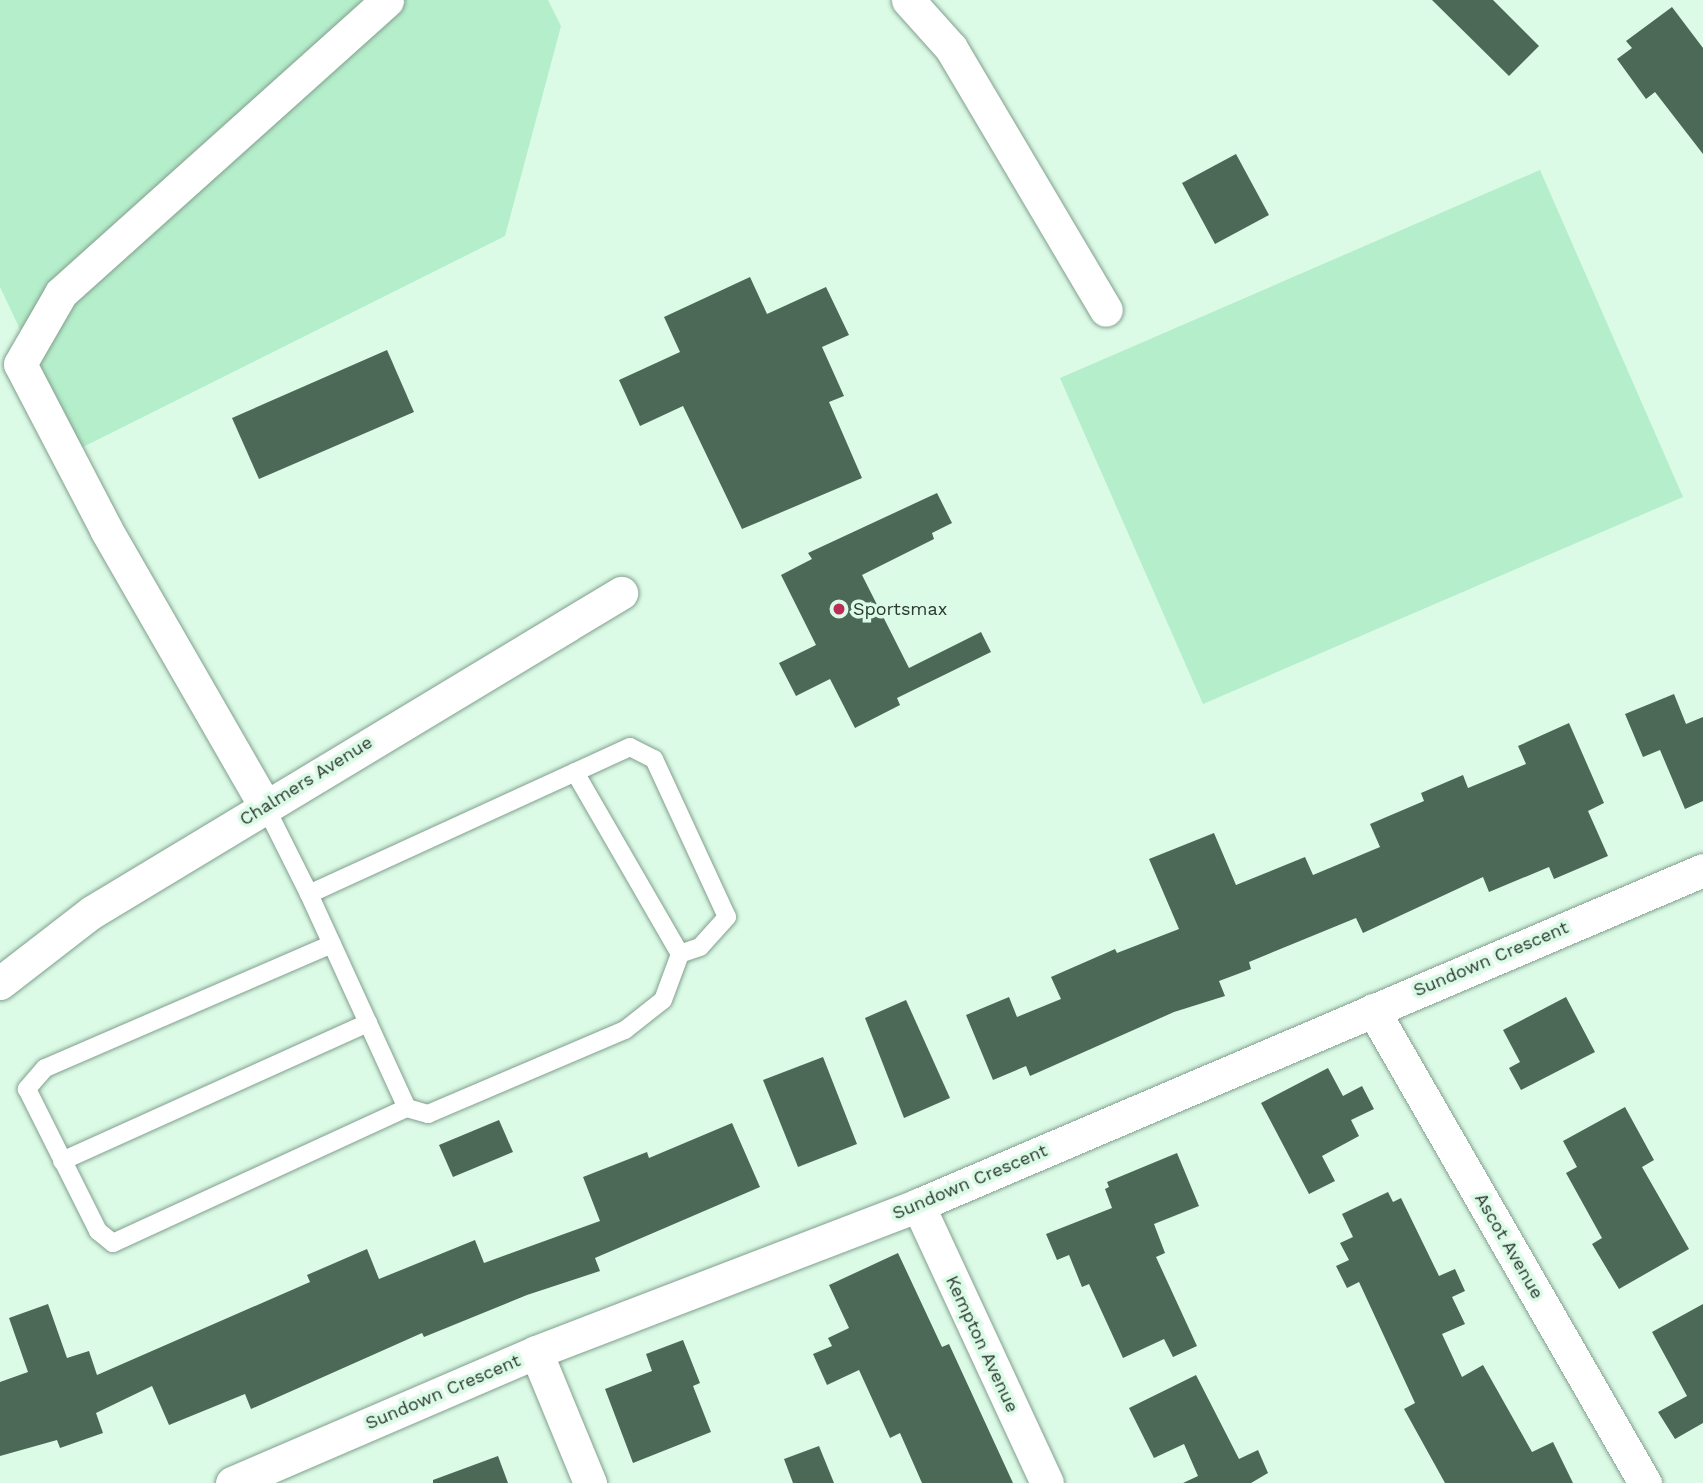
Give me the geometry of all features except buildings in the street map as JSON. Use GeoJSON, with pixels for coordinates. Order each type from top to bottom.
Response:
{"type":"FeatureCollection","features":[{"type":"Feature","properties":{"kind":"street"},"geometry":{"type":"LineString","coordinates":[[265,806],[106,529],[20,364],[61,293],[387,0]]}},
{"type":"Feature","properties":{"kind":"street"},"geometry":{"type":"LineString","coordinates":[[908,0],[951,48],[1106,310]]}},
{"type":"Feature","properties":{"kind":"street","name":"Chalmers Avenue"},"geometry":{"type":"LineString","coordinates":[[0,983],[92,912],[621,593]]}},
{"type":"Feature","properties":{"kind":"street","name":"Sundown Crescent"},"geometry":{"type":"LineString","coordinates":[[232,1483],[537,1352],[918,1205],[1703,870]]}},
{"type":"Feature","properties":{"kind":"street","name":"Ascot Avenue"},"geometry":{"type":"LineString","coordinates":[[1373,1010],[1644,1483]]}},
{"type":"Feature","properties":{"kind":"street","name":"Kempton Avenue"},"geometry":{"type":"LineString","coordinates":[[918,1205],[1046,1483]]}},
{"type":"Feature","properties":{"kind":"street"},"geometry":{"type":"LineString","coordinates":[[537,1352],[590,1483]]}},
{"type":"Feature","properties":{"kind":"lane"},"geometry":{"type":"LineString","coordinates":[[309,894],[630,747],[654,759],[727,917],[700,947],[680,954]]}},
{"type":"Feature","properties":{"kind":"lane"},"geometry":{"type":"LineString","coordinates":[[575,772],[680,954]]}},
{"type":"Feature","properties":{"kind":"lane"},"geometry":{"type":"LineString","coordinates":[[265,806],[309,894],[407,1108]]}},
{"type":"Feature","properties":{"kind":"lane"},"geometry":{"type":"LineString","coordinates":[[332,944],[45,1068],[27,1089],[98,1231],[113,1243],[407,1108],[428,1114],[625,1030],[663,1000],[680,954]]}},
{"type":"Feature","properties":{"kind":"lane"},"geometry":{"type":"LineString","coordinates":[[62,1161],[368,1023]]}},
{"type":"Feature","properties":{"kind":"green space"},"geometry":{"type":"Polygon","coordinates":[[[0,0],[548,0],[561,26],[505,236],[77,450],[0,287],[0,0]]]}},
{"type":"Feature","properties":{"kind":"green space"},"geometry":{"type":"Polygon","coordinates":[[[1540,170],[1683,497],[1203,704],[1060,378],[1540,170]]]}},
{"type":"Feature","properties":{"kind":"place","name":"Sportsmax"},"geometry":{"type":"Point","coordinates":[839,609]}}]}
